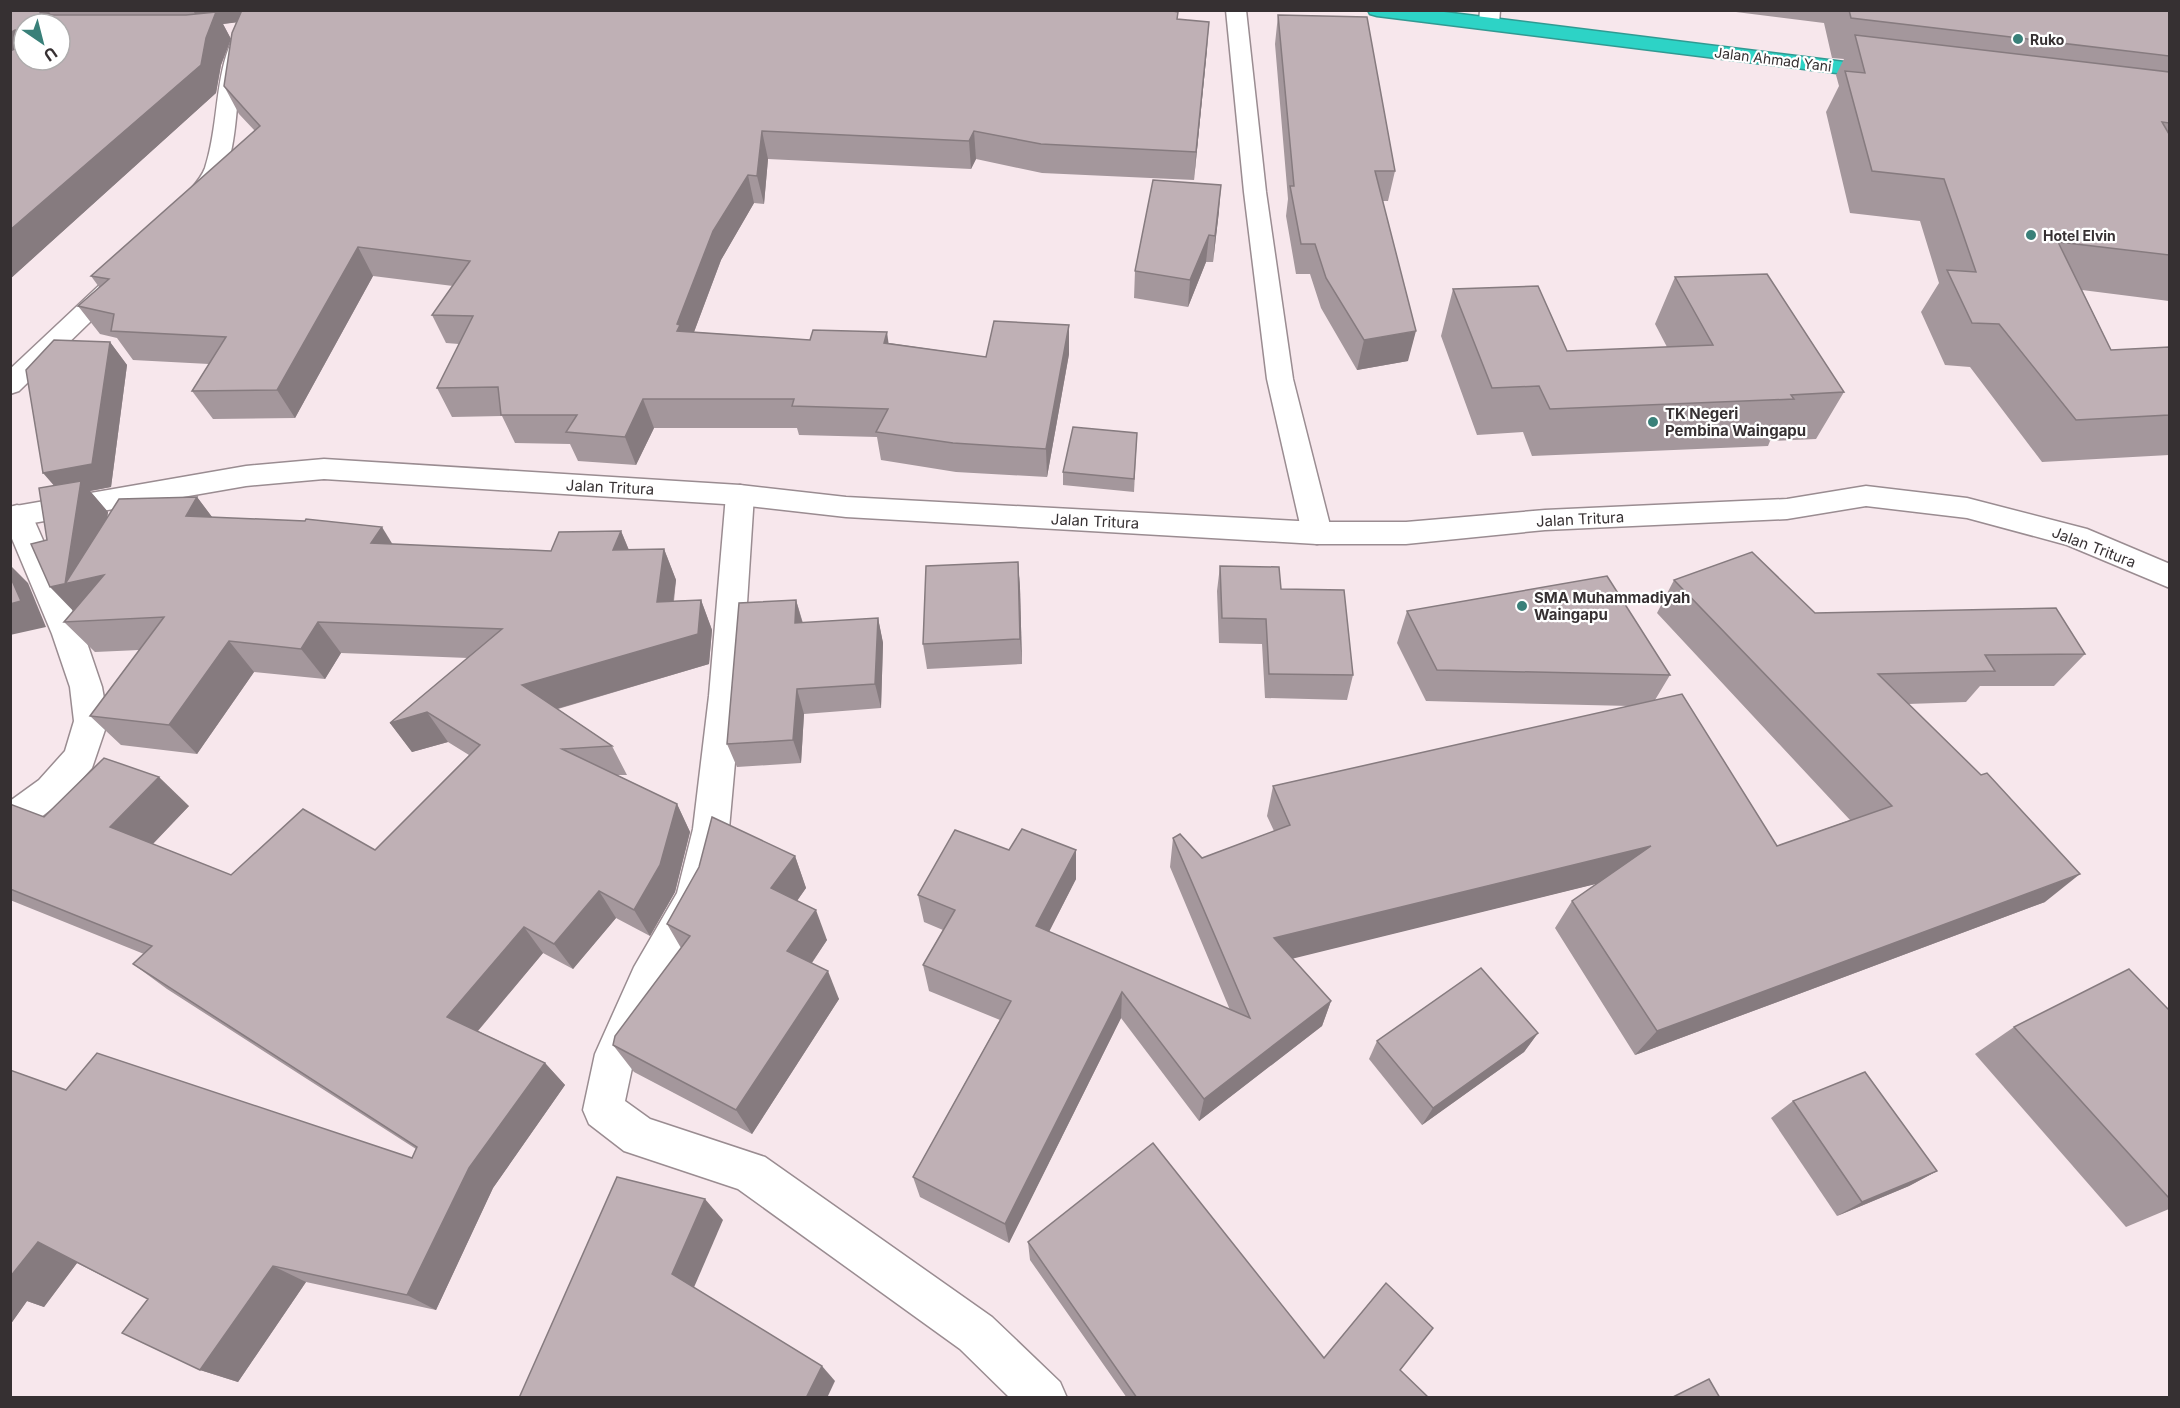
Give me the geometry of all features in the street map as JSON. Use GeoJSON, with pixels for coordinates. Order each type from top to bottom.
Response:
{"type":"FeatureCollection","features":[{"type":"Feature","properties":{"kind":"highway","name":"Jalan Ahmad Yani"},"geometry":{"type":"LineString","coordinates":[[1377,10],[1490,17],[1902,75]]}},
{"type":"Feature","properties":{"kind":"street"},"geometry":{"type":"LineString","coordinates":[[181,216],[210,183],[217,165],[232,70],[246,29],[254,18],[265,10]]}},
{"type":"Feature","properties":{"kind":"street"},"geometry":{"type":"LineString","coordinates":[[1236,10],[1255,192],[1280,379],[1317,532]]}},
{"type":"Feature","properties":{"kind":"street"},"geometry":{"type":"LineString","coordinates":[[222,32],[246,29]]}},
{"type":"Feature","properties":{"kind":"street"},"geometry":{"type":"LineString","coordinates":[[10,385],[135,265]]}},
{"type":"Feature","properties":{"kind":"street","name":"Jalan Tritura"},"geometry":{"type":"LineString","coordinates":[[14,516],[246,476],[324,469],[740,495],[869,508],[1317,532],[1406,533],[1545,520],[1776,510],[1866,496],[1967,508],[2076,537],[2169,577]]}},
{"type":"Feature","properties":{"kind":"street"},"geometry":{"type":"LineString","coordinates":[[740,495],[725,696],[711,829],[694,897],[648,980],[615,1053],[603,1110],[639,1136],[750,1172],[976,1333],[1044,1398]]}},
{"type":"Feature","properties":{"kind":"street"},"geometry":{"type":"LineString","coordinates":[[10,821],[51,790],[80,758],[91,721],[86,687],[68,634],[14,516]]}},
{"type":"Feature","properties":{"kind":"building"},"geometry":{"type":"Polygon","coordinates":[[[10,10],[41,10],[40,12],[12,12],[12,32],[10,33],[10,10]]]}},
{"type":"Feature","properties":{"kind":"building"},"geometry":{"type":"Polygon","coordinates":[[[242,10],[1168,10],[1178,12],[1177,19],[1209,22],[1196,152],[1041,144],[974,131],[969,141],[762,131],[757,176],[748,175],[713,231],[677,324],[680,325],[677,331],[810,340],[813,330],[887,332],[884,343],[986,357],[994,321],[1069,325],[1046,449],[953,443],[876,432],[888,409],[792,406],[794,399],[643,399],[625,437],[566,432],[577,415],[501,415],[498,387],[437,388],[473,316],[432,315],[470,261],[358,247],[277,390],[192,391],[226,337],[111,331],[114,314],[78,306],[109,279],[91,276],[260,126],[224,86],[232,33],[242,10]]]}},
{"type":"Feature","properties":{"kind":"building"},"geometry":{"type":"Polygon","coordinates":[[[1849,10],[2169,10],[2169,56],[1851,18],[1849,10]]]}},
{"type":"Feature","properties":{"kind":"building"},"geometry":{"type":"Polygon","coordinates":[[[216,12],[206,38],[201,65],[10,230],[10,51],[12,50],[12,72],[72,72],[72,15],[186,15],[216,12]]]}},
{"type":"Feature","properties":{"kind":"building"},"geometry":{"type":"Polygon","coordinates":[[[1278,15],[1367,17],[1395,171],[1375,171],[1416,331],[1364,340],[1326,278],[1315,244],[1301,244],[1290,186],[1294,186],[1278,15]]]}},
{"type":"Feature","properties":{"kind":"building"},"geometry":{"type":"Polygon","coordinates":[[[1855,35],[2169,72],[2169,123],[2162,122],[2169,134],[2169,255],[2058,242],[2111,350],[2169,347],[2169,415],[2076,420],[1999,324],[1972,323],[1947,270],[1976,272],[1944,179],[1872,171],[1845,71],[1865,73],[1855,35]]]}},
{"type":"Feature","properties":{"kind":"building"},"geometry":{"type":"Polygon","coordinates":[[[1153,180],[1221,185],[1215,236],[1209,235],[1190,280],[1135,271],[1153,180]]]}},
{"type":"Feature","properties":{"kind":"building"},"geometry":{"type":"Polygon","coordinates":[[[1767,274],[1844,392],[1791,395],[1794,399],[1550,409],[1539,386],[1492,388],[1453,289],[1538,286],[1567,351],[1713,345],[1675,277],[1767,274]]]}},
{"type":"Feature","properties":{"kind":"building"},"geometry":{"type":"Polygon","coordinates":[[[54,340],[110,342],[92,464],[43,473],[26,370],[54,340]]]}},
{"type":"Feature","properties":{"kind":"building"},"geometry":{"type":"Polygon","coordinates":[[[1073,427],[1137,433],[1134,479],[1063,472],[1073,427]]]}},
{"type":"Feature","properties":{"kind":"building"},"geometry":{"type":"Polygon","coordinates":[[[81,481],[65,584],[50,587],[31,544],[47,540],[39,488],[81,481]]]}},
{"type":"Feature","properties":{"kind":"building"},"geometry":{"type":"Polygon","coordinates":[[[197,497],[186,516],[305,521],[306,519],[382,527],[371,543],[551,551],[559,532],[621,531],[613,550],[664,549],[657,602],[701,600],[698,634],[522,685],[612,746],[562,749],[677,804],[660,865],[634,910],[599,891],[554,944],[524,927],[447,1017],[545,1063],[469,1168],[407,1295],[273,1266],[200,1370],[122,1333],[148,1299],[38,1242],[10,1277],[10,1070],[66,1090],[97,1053],[412,1158],[417,1147],[133,964],[152,946],[10,889],[10,804],[44,817],[104,758],[159,777],[110,827],[231,875],[303,809],[375,850],[480,745],[427,712],[390,723],[502,629],[318,622],[301,649],[229,641],[169,725],[90,716],[164,617],[64,622],[104,575],[65,584],[119,499],[197,497]]]}},
{"type":"Feature","properties":{"kind":"building"},"geometry":{"type":"Polygon","coordinates":[[[1752,552],[1815,613],[2056,608],[2085,654],[1985,655],[1995,671],[1878,674],[1981,775],[1987,773],[2080,874],[1657,1031],[1572,901],[1651,846],[1274,938],[1331,1001],[1204,1099],[1122,992],[1005,1224],[913,1177],[1011,1001],[923,965],[955,910],[918,895],[955,830],[1009,850],[1022,829],[1076,850],[1036,926],[1250,1018],[1173,838],[1180,834],[1202,858],[1290,825],[1273,786],[1682,694],[1777,846],[1892,806],[1674,580],[1752,552]]]}},
{"type":"Feature","properties":{"kind":"building"},"geometry":{"type":"Polygon","coordinates":[[[1018,562],[1020,639],[923,644],[926,566],[1018,562]]]}},
{"type":"Feature","properties":{"kind":"building"},"geometry":{"type":"Polygon","coordinates":[[[1220,566],[1279,567],[1281,589],[1344,590],[1353,675],[1269,674],[1266,619],[1222,618],[1220,566]]]}},
{"type":"Feature","properties":{"kind":"building"},"geometry":{"type":"Polygon","coordinates":[[[10,576],[21,601],[10,604],[10,576]]]}},
{"type":"Feature","properties":{"kind":"building"},"geometry":{"type":"Polygon","coordinates":[[[1607,576],[1670,675],[1437,670],[1407,611],[1607,576]]]}},
{"type":"Feature","properties":{"kind":"building"},"geometry":{"type":"Polygon","coordinates":[[[796,600],[795,623],[878,618],[875,684],[797,689],[793,740],[727,744],[739,603],[796,600]]]}},
{"type":"Feature","properties":{"kind":"building"},"geometry":{"type":"Polygon","coordinates":[[[712,817],[795,856],[771,888],[816,910],[787,951],[828,971],[736,1110],[613,1045],[615,1036],[690,936],[667,924],[699,867],[712,817]]]}},
{"type":"Feature","properties":{"kind":"building"},"geometry":{"type":"Polygon","coordinates":[[[1481,968],[1538,1033],[1433,1108],[1377,1041],[1481,968]]]}},
{"type":"Feature","properties":{"kind":"building"},"geometry":{"type":"Polygon","coordinates":[[[2129,969],[2169,1010],[2169,1198],[2014,1027],[2129,969]]]}},
{"type":"Feature","properties":{"kind":"building"},"geometry":{"type":"Polygon","coordinates":[[[1865,1072],[1937,1171],[1862,1202],[1793,1101],[1865,1072]]]}},
{"type":"Feature","properties":{"kind":"building"},"geometry":{"type":"Polygon","coordinates":[[[1153,1143],[1324,1358],[1386,1283],[1433,1328],[1400,1370],[1429,1398],[1137,1398],[1028,1242],[1153,1143]]]}},
{"type":"Feature","properties":{"kind":"building"},"geometry":{"type":"Polygon","coordinates":[[[617,1177],[705,1199],[672,1274],[822,1366],[806,1398],[519,1398],[617,1177]]]}},
{"type":"Feature","properties":{"kind":"building"},"geometry":{"type":"Polygon","coordinates":[[[1709,1379],[1720,1398],[1671,1398],[1709,1379]]]}},
{"type":"Feature","properties":{"kind":"place","name":"Ruko"},"geometry":{"type":"Point","coordinates":[2018,39]}},
{"type":"Feature","properties":{"kind":"place","name":"Hotel Elvin"},"geometry":{"type":"Point","coordinates":[2031,235]}},
{"type":"Feature","properties":{"kind":"place","name":"TK Negeri Pembina Waingapu"},"geometry":{"type":"Point","coordinates":[1653,422]}},
{"type":"Feature","properties":{"kind":"place","name":"SMA Muhammadiyah Waingapu"},"geometry":{"type":"Point","coordinates":[1522,606]}}]}
